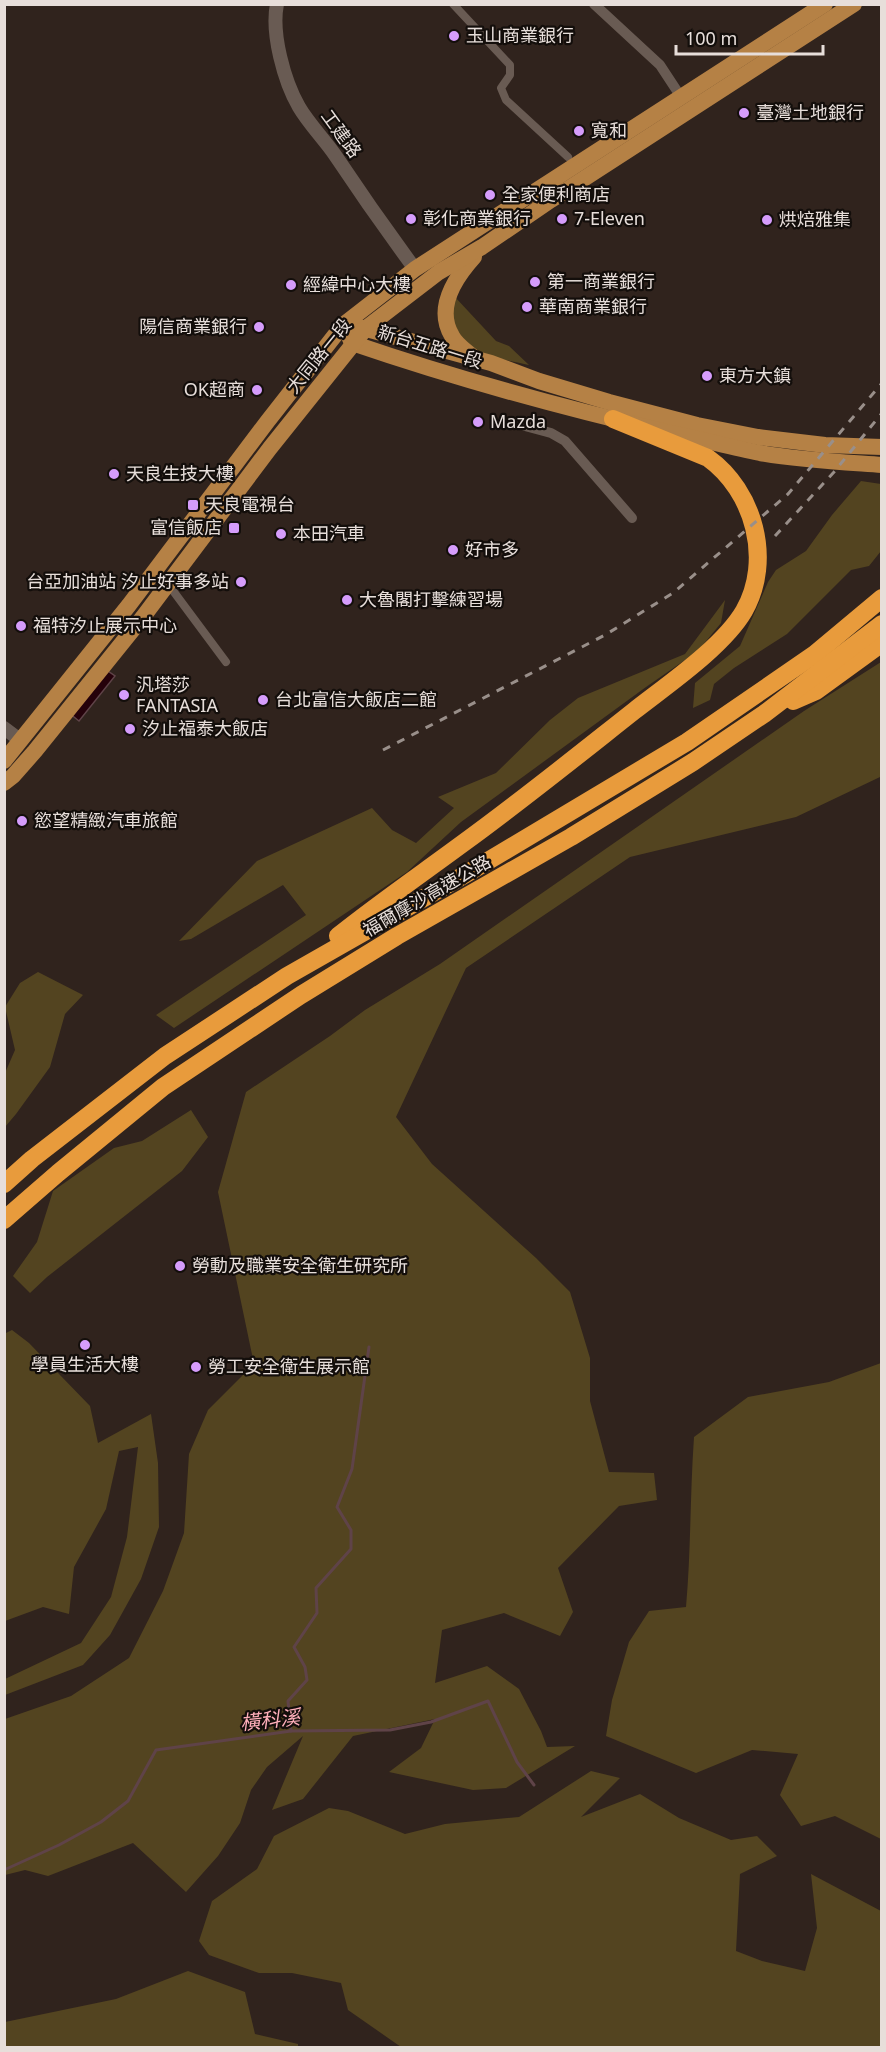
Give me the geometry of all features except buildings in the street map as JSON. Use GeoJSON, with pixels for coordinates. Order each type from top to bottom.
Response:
{"type":"FeatureCollection","features":[{"type":"Feature","properties":{"kind":"highway"},"geometry":{"type":"LineString","coordinates":[[287,976],[400,887],[462,844],[577,756],[690,667],[726,635],[744,612],[754,587],[759,561],[755,531],[747,506],[733,480],[721,467],[708,458],[613,419]]}},
{"type":"Feature","properties":{"kind":"highway","name":"福爾摩沙高速公路"},"geometry":{"type":"LineString","coordinates":[[4,1184],[32,1159],[165,1056],[287,976],[466,874],[687,742],[815,654],[882,598]]}},
{"type":"Feature","properties":{"kind":"highway","name":"福爾摩沙高速公路"},"geometry":{"type":"LineString","coordinates":[[4,1220],[163,1087],[301,995],[398,936],[572,837],[693,762],[764,714],[882,624]]}},
{"type":"Feature","properties":{"kind":"highway"},"geometry":{"type":"LineString","coordinates":[[764,714],[816,691],[882,643]]}},
{"type":"Feature","properties":{"kind":"main road","name":"大同路一段"},"geometry":{"type":"LineString","coordinates":[[4,761],[129,605],[267,422],[344,325],[415,268],[681,97],[821,13],[854,4]]}},
{"type":"Feature","properties":{"kind":"main road","name":"大同路一段"},"geometry":{"type":"LineString","coordinates":[[4,783],[14,776],[35,751],[168,584],[245,480],[366,328],[439,272],[482,247],[572,187],[821,13]]}},
{"type":"Feature","properties":{"kind":"main road"},"geometry":{"type":"LineString","coordinates":[[475,359],[453,339],[444,321],[444,310],[464,269],[482,247]]}},
{"type":"Feature","properties":{"kind":"main road","name":"新台五路一段"},"geometry":{"type":"LineString","coordinates":[[344,325],[366,328],[475,359],[609,402],[697,425],[759,445],[882,447]]}},
{"type":"Feature","properties":{"kind":"main road","name":"新台五路一段"},"geometry":{"type":"LineString","coordinates":[[344,325],[352,343],[501,389],[613,419],[759,445],[824,461],[882,465]]}},
{"type":"Feature","properties":{"kind":"street","name":"工建路"},"geometry":{"type":"LineString","coordinates":[[277,4],[274,19],[281,63],[298,106],[415,268]]}},
{"type":"Feature","properties":{"kind":"street"},"geometry":{"type":"LineString","coordinates":[[453,4],[510,65],[510,75],[501,88],[506,100],[568,157]]}},
{"type":"Feature","properties":{"kind":"street"},"geometry":{"type":"LineString","coordinates":[[594,4],[660,65],[681,97]]}},
{"type":"Feature","properties":{"kind":"street"},"geometry":{"type":"LineString","coordinates":[[559,176],[572,187]]}},
{"type":"Feature","properties":{"kind":"street"},"geometry":{"type":"LineString","coordinates":[[525,426],[551,433],[565,441],[632,518]]}},
{"type":"Feature","properties":{"kind":"street"},"geometry":{"type":"LineString","coordinates":[[168,584],[226,662]]}},
{"type":"Feature","properties":{"kind":"street"},"geometry":{"type":"LineString","coordinates":[[4,728],[35,751]]}},
{"type":"Feature","properties":{"kind":"shaded area"},"geometry":{"type":"Polygon","coordinates":[[[455,297],[496,341],[509,346],[529,365],[496,358],[466,343],[453,322],[455,297]]]}},
{"type":"Feature","properties":{"kind":"shaded area"},"geometry":{"type":"Polygon","coordinates":[[[861,481],[881,484],[881,551],[869,566],[851,570],[787,634],[734,668],[714,684],[710,700],[693,708],[695,683],[740,646],[768,582],[776,570],[806,551],[861,481]]]}},
{"type":"Feature","properties":{"kind":"shaded area"},"geometry":{"type":"Polygon","coordinates":[[[725,600],[721,623],[698,651],[461,822],[407,872],[174,1028],[156,1015],[306,915],[283,885],[191,939],[179,941],[257,861],[372,808],[392,830],[416,843],[454,808],[438,797],[496,773],[550,720],[578,698],[685,654],[725,600]]]}},
{"type":"Feature","properties":{"kind":"shaded area"},"geometry":{"type":"Polygon","coordinates":[[[881,662],[880,777],[796,817],[630,857],[466,968],[396,1117],[432,1164],[536,1258],[570,1292],[590,1358],[590,1401],[609,1472],[654,1473],[657,1500],[619,1506],[558,1568],[573,1612],[560,1636],[504,1613],[442,1630],[435,1683],[487,1666],[519,1689],[547,1747],[575,1746],[506,1788],[473,1790],[389,1772],[421,1748],[435,1719],[353,1736],[303,1799],[272,1810],[303,1736],[267,1767],[251,1790],[240,1823],[218,1856],[186,1892],[133,1843],[48,1876],[25,1870],[5,1875],[5,1719],[71,1696],[129,1658],[163,1591],[184,1533],[189,1454],[208,1410],[254,1364],[218,1192],[246,1092],[365,1010],[440,964],[804,711],[881,662]]]}},
{"type":"Feature","properties":{"kind":"shaded area"},"geometry":{"type":"Polygon","coordinates":[[[105,669],[115,676],[79,721],[69,713],[105,669]]]}},
{"type":"Feature","properties":{"kind":"shaded area"},"geometry":{"type":"Polygon","coordinates":[[[38,972],[83,995],[65,1014],[50,1067],[5,1127],[5,1073],[15,1050],[5,1007],[20,983],[38,972]]]}},
{"type":"Feature","properties":{"kind":"shaded area"},"geometry":{"type":"Polygon","coordinates":[[[191,1110],[208,1137],[182,1171],[47,1277],[30,1293],[13,1276],[37,1242],[53,1191],[114,1148],[142,1141],[191,1110]]]}},
{"type":"Feature","properties":{"kind":"shaded area"},"geometry":{"type":"Polygon","coordinates":[[[12,1330],[29,1343],[90,1406],[98,1443],[151,1414],[158,1463],[159,1527],[141,1579],[110,1635],[83,1665],[5,1695],[5,1679],[81,1643],[111,1597],[127,1537],[138,1447],[119,1451],[106,1509],[74,1567],[69,1614],[43,1607],[5,1621],[4,1334],[12,1330]]]}},
{"type":"Feature","properties":{"kind":"shaded area"},"geometry":{"type":"Polygon","coordinates":[[[882,1363],[881,1839],[835,1816],[801,1826],[780,1795],[798,1754],[752,1750],[696,1773],[606,1736],[612,1700],[629,1642],[649,1611],[686,1607],[694,1437],[748,1397],[829,1382],[882,1363]]]}},
{"type":"Feature","properties":{"kind":"shaded area"},"geometry":{"type":"Polygon","coordinates":[[[591,1771],[620,1778],[581,1817],[640,1794],[679,1818],[731,1840],[757,1836],[777,1856],[740,1874],[736,1951],[762,1961],[805,1971],[817,1928],[811,1874],[881,1911],[881,2047],[401,2047],[348,2010],[341,1983],[292,1973],[259,1973],[209,1955],[199,1941],[212,1901],[257,1869],[274,1836],[329,1808],[348,1811],[405,1834],[445,1824],[519,1817],[591,1771]]]}},
{"type":"Feature","properties":{"kind":"shaded area"},"geometry":{"type":"Polygon","coordinates":[[[188,1971],[245,1992],[255,2034],[298,2044],[298,2047],[5,2047],[5,2022],[116,1999],[188,1971]]]}},
{"type":"Feature","properties":{"kind":"waterway"},"geometry":{"type":"LineString","coordinates":[[291,1731],[288,1701],[307,1680],[305,1667],[294,1647],[317,1613],[316,1588],[351,1549],[351,1530],[337,1507],[352,1469],[369,1347]]}},
{"type":"Feature","properties":{"kind":"waterway","name":"橫科溪"},"geometry":{"type":"LineString","coordinates":[[4,1870],[59,1845],[101,1822],[128,1801],[156,1750],[291,1731],[390,1730],[431,1722],[488,1701],[517,1762],[534,1785]]}},
{"type":"Feature","properties":{"kind":"railway"},"geometry":{"type":"LineString","coordinates":[[383,750],[605,635],[673,593],[788,494],[882,383]]}},
{"type":"Feature","properties":{"kind":"railway"},"geometry":{"type":"LineString","coordinates":[[775,536],[834,472],[882,413]]}},
{"type":"Feature","properties":{"kind":"place","name":"玉山商業銀行"},"geometry":{"type":"Point","coordinates":[454,36]}},
{"type":"Feature","properties":{"kind":"place","name":"臺灣土地銀行"},"geometry":{"type":"Point","coordinates":[744,113]}},
{"type":"Feature","properties":{"kind":"place","name":"寬和"},"geometry":{"type":"Point","coordinates":[579,131]}},
{"type":"Feature","properties":{"kind":"place","name":"全家便利商店"},"geometry":{"type":"Point","coordinates":[490,195]}},
{"type":"Feature","properties":{"kind":"place","name":"彰化商業銀行"},"geometry":{"type":"Point","coordinates":[411,219]}},
{"type":"Feature","properties":{"kind":"place","name":"7-Eleven"},"geometry":{"type":"Point","coordinates":[562,219]}},
{"type":"Feature","properties":{"kind":"place","name":"烘焙雅集"},"geometry":{"type":"Point","coordinates":[767,220]}},
{"type":"Feature","properties":{"kind":"place","name":"第一商業銀行"},"geometry":{"type":"Point","coordinates":[535,282]}},
{"type":"Feature","properties":{"kind":"place","name":"經緯中心大樓"},"geometry":{"type":"Point","coordinates":[291,285]}},
{"type":"Feature","properties":{"kind":"place","name":"華南商業銀行"},"geometry":{"type":"Point","coordinates":[527,307]}},
{"type":"Feature","properties":{"kind":"place","name":"陽信商業銀行"},"geometry":{"type":"Point","coordinates":[259,327]}},
{"type":"Feature","properties":{"kind":"place","name":"東方大鎮"},"geometry":{"type":"Point","coordinates":[707,376]}},
{"type":"Feature","properties":{"kind":"place","name":"OK超商"},"geometry":{"type":"Point","coordinates":[257,390]}},
{"type":"Feature","properties":{"kind":"place","name":"Mazda"},"geometry":{"type":"Point","coordinates":[478,422]}},
{"type":"Feature","properties":{"kind":"place","name":"天良生技大樓"},"geometry":{"type":"Point","coordinates":[114,474]}},
{"type":"Feature","properties":{"kind":"place","name":"天良電視台"},"geometry":{"type":"Point","coordinates":[193,505]}},
{"type":"Feature","properties":{"kind":"place","name":"富信飯店"},"geometry":{"type":"Point","coordinates":[234,528]}},
{"type":"Feature","properties":{"kind":"place","name":"本田汽車"},"geometry":{"type":"Point","coordinates":[281,534]}},
{"type":"Feature","properties":{"kind":"place","name":"好市多"},"geometry":{"type":"Point","coordinates":[453,550]}},
{"type":"Feature","properties":{"kind":"place","name":"台亞加油站 汐止好事多站"},"geometry":{"type":"Point","coordinates":[241,582]}},
{"type":"Feature","properties":{"kind":"place","name":"大魯閣打擊練習場"},"geometry":{"type":"Point","coordinates":[347,600]}},
{"type":"Feature","properties":{"kind":"place","name":"福特汐止展示中心"},"geometry":{"type":"Point","coordinates":[21,626]}},
{"type":"Feature","properties":{"kind":"place","name":"汎塔莎 FANTASIA"},"geometry":{"type":"Point","coordinates":[124,695]}},
{"type":"Feature","properties":{"kind":"place","name":"台北富信大飯店二館"},"geometry":{"type":"Point","coordinates":[263,700]}},
{"type":"Feature","properties":{"kind":"place","name":"汐止福泰大飯店"},"geometry":{"type":"Point","coordinates":[130,729]}},
{"type":"Feature","properties":{"kind":"place","name":"慾望精緻汽車旅館"},"geometry":{"type":"Point","coordinates":[22,821]}},
{"type":"Feature","properties":{"kind":"place","name":"勞動及職業安全衛生研究所"},"geometry":{"type":"Point","coordinates":[180,1266]}},
{"type":"Feature","properties":{"kind":"place","name":"學員生活大樓"},"geometry":{"type":"Point","coordinates":[85,1345]}},
{"type":"Feature","properties":{"kind":"place","name":"勞工安全衛生展示館"},"geometry":{"type":"Point","coordinates":[196,1367]}}]}
